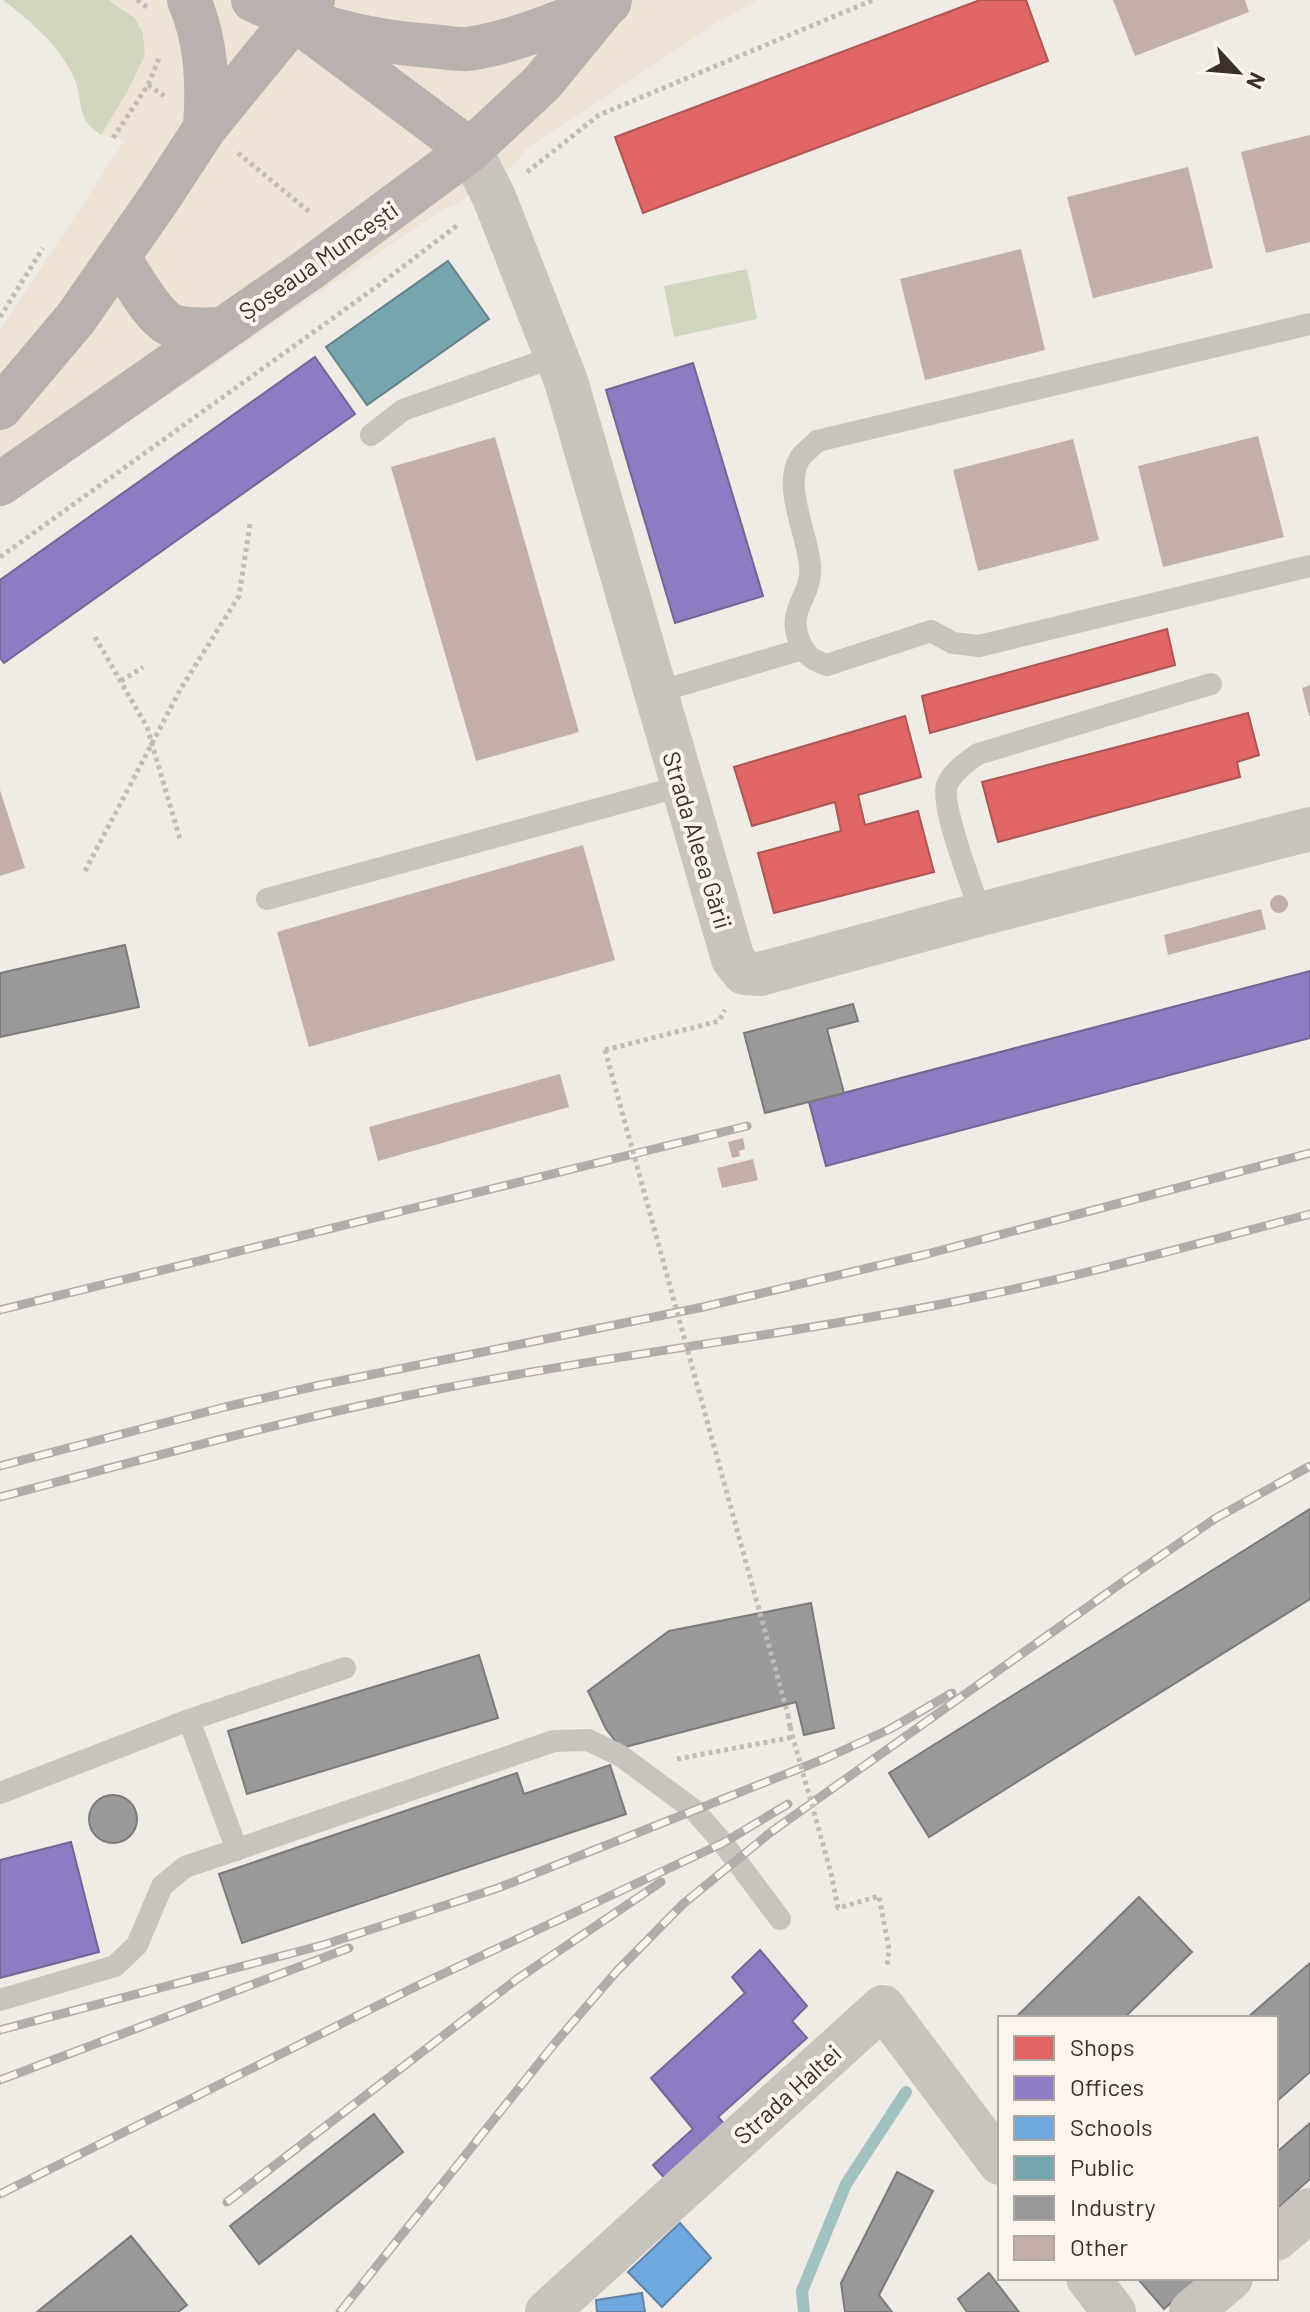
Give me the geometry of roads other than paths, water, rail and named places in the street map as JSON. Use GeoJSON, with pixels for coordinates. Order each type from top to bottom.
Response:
{"type":"FeatureCollection","features":[{"type":"Feature","properties":{"kind":"main road"},"geometry":{"type":"LineString","coordinates":[[253,0],[303,9],[355,35],[413,45],[466,49],[520,35],[611,1]]}},
{"type":"Feature","properties":{"kind":"main road","name":"Șoseaua Muncești"},"geometry":{"type":"LineString","coordinates":[[0,484],[308,270],[470,150],[542,83],[611,1]]}},
{"type":"Feature","properties":{"kind":"main road"},"geometry":{"type":"LineString","coordinates":[[170,5],[195,14],[219,139]]}},
{"type":"Feature","properties":{"kind":"main road"},"geometry":{"type":"LineString","coordinates":[[0,408],[76,318],[118,257],[219,139],[303,9]]}},
{"type":"Feature","properties":{"kind":"main road"},"geometry":{"type":"LineString","coordinates":[[303,9],[470,150]]}},
{"type":"Feature","properties":{"kind":"main road"},"geometry":{"type":"LineString","coordinates":[[118,257],[158,315],[170,325],[187,329],[220,329]]}},
{"type":"Feature","properties":{"kind":"street","name":"Strada Aleea Gării"},"geometry":{"type":"LineString","coordinates":[[470,150],[494,197],[557,356],[733,959],[744,973],[760,974],[981,914]]}},
{"type":"Feature","properties":{"kind":"street"},"geometry":{"type":"LineString","coordinates":[[981,914],[1310,829]]}},
{"type":"Feature","properties":{"kind":"street","name":"Strada Haltei"},"geometry":{"type":"LineString","coordinates":[[547,2312],[883,2007],[998,2160]]}},
{"type":"Feature","properties":{"kind":"street"},"geometry":{"type":"LineString","coordinates":[[1278,2237],[1310,2210]]}},
{"type":"Feature","properties":{"kind":"street"},"geometry":{"type":"LineString","coordinates":[[1090,2280],[1114,2312]]}},
{"type":"Feature","properties":{"kind":"street"},"geometry":{"type":"LineString","coordinates":[[1191,2312],[1229,2280]]}},
{"type":"Feature","properties":{"kind":"lane"},"geometry":{"type":"LineString","coordinates":[[1310,324],[817,441],[800,457],[792,477],[811,569],[807,588],[796,610],[795,631],[803,649],[813,660],[827,665],[931,631],[953,643],[979,646],[1310,566]]}},
{"type":"Feature","properties":{"kind":"lane"},"geometry":{"type":"LineString","coordinates":[[371,435],[403,410],[557,356]]}},
{"type":"Feature","properties":{"kind":"lane"},"geometry":{"type":"LineString","coordinates":[[654,693],[803,649]]}},
{"type":"Feature","properties":{"kind":"lane"},"geometry":{"type":"LineString","coordinates":[[981,914],[946,805],[947,785],[962,765],[978,754],[1211,684]]}},
{"type":"Feature","properties":{"kind":"lane"},"geometry":{"type":"LineString","coordinates":[[267,899],[682,786]]}},
{"type":"Feature","properties":{"kind":"lane"},"geometry":{"type":"LineString","coordinates":[[0,1793],[189,1720],[345,1668]]}},
{"type":"Feature","properties":{"kind":"lane"},"geometry":{"type":"LineString","coordinates":[[189,1720],[237,1850]]}},
{"type":"Feature","properties":{"kind":"lane"},"geometry":{"type":"LineString","coordinates":[[0,2000],[115,1966],[137,1945],[162,1886],[185,1867],[554,1741],[588,1740],[621,1756],[694,1810],[780,1919]]}},
{"type":"Feature","properties":{"kind":"waterway"},"geometry":{"type":"LineString","coordinates":[[804,2312],[802,2291],[846,2184],[906,2092]]}},
{"type":"Feature","properties":{"kind":"railway"},"geometry":{"type":"LineString","coordinates":[[0,1310],[747,1126]]}},
{"type":"Feature","properties":{"kind":"railway"},"geometry":{"type":"LineString","coordinates":[[0,1466],[320,1385],[703,1307],[923,1255],[1310,1153]]}},
{"type":"Feature","properties":{"kind":"railway"},"geometry":{"type":"LineString","coordinates":[[0,1497],[371,1403],[553,1368],[809,1328],[984,1296],[1310,1214]]}},
{"type":"Feature","properties":{"kind":"railway"},"geometry":{"type":"LineString","coordinates":[[340,2312],[555,2043],[617,1971],[683,1904],[771,1832],[1127,1579],[1216,1518],[1310,1466]]}},
{"type":"Feature","properties":{"kind":"railway"},"geometry":{"type":"LineString","coordinates":[[0,2030],[323,1945],[498,1888],[824,1759],[890,1729],[952,1693]]}},
{"type":"Feature","properties":{"kind":"railway"},"geometry":{"type":"LineString","coordinates":[[0,2194],[417,1986],[723,1843],[788,1804]]}},
{"type":"Feature","properties":{"kind":"railway"},"geometry":{"type":"LineString","coordinates":[[227,2202],[517,1979],[661,1882]]}},
{"type":"Feature","properties":{"kind":"railway"},"geometry":{"type":"LineString","coordinates":[[0,2080],[349,1948]]}}]}
